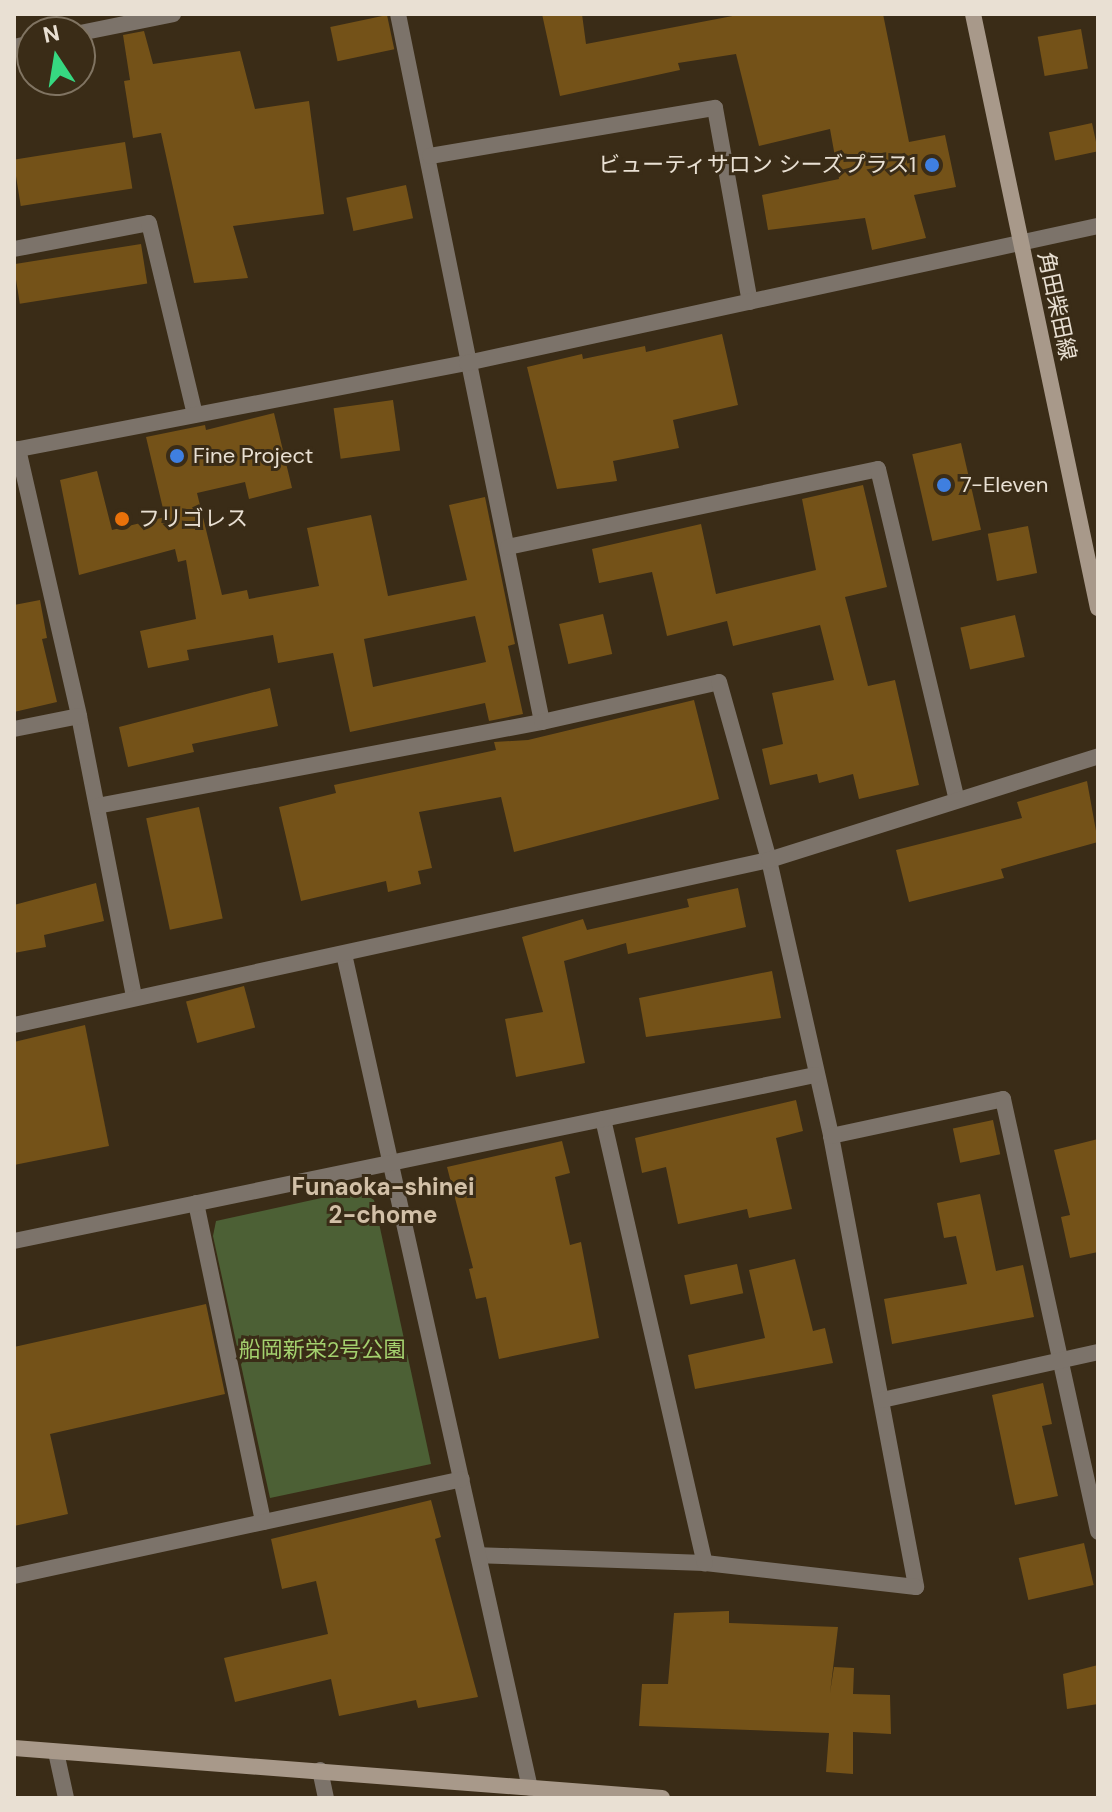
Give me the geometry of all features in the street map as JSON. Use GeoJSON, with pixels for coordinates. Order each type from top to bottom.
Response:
{"type":"FeatureCollection","features":[{"type":"Feature","properties":{"kind":"street"},"geometry":{"type":"LineString","coordinates":[[96,30],[173,14]]}},
{"type":"Feature","properties":{"kind":"street"},"geometry":{"type":"LineString","coordinates":[[398,14],[430,156],[467,363],[508,547],[542,722]]}},
{"type":"Feature","properties":{"kind":"street","name":"角田柴田線"},"geometry":{"type":"LineString","coordinates":[[973,14],[1098,608]]}},
{"type":"Feature","properties":{"kind":"street"},"geometry":{"type":"LineString","coordinates":[[430,156],[715,108],[750,302]]}},
{"type":"Feature","properties":{"kind":"street"},"geometry":{"type":"LineString","coordinates":[[14,249],[149,223],[195,415]]}},
{"type":"Feature","properties":{"kind":"street"},"geometry":{"type":"LineString","coordinates":[[134,996],[79,716],[16,449],[467,363],[1098,226]]}},
{"type":"Feature","properties":{"kind":"street"},"geometry":{"type":"LineString","coordinates":[[508,547],[878,469],[957,800]]}},
{"type":"Feature","properties":{"kind":"street"},"geometry":{"type":"LineString","coordinates":[[97,806],[542,722],[719,682],[769,860],[831,1136],[916,1587],[705,1563],[480,1555]]}},
{"type":"Feature","properties":{"kind":"street"},"geometry":{"type":"LineString","coordinates":[[14,729],[79,716]]}},
{"type":"Feature","properties":{"kind":"street"},"geometry":{"type":"LineString","coordinates":[[14,1025],[134,996],[344,954],[769,860],[1098,756]]}},
{"type":"Feature","properties":{"kind":"street"},"geometry":{"type":"LineString","coordinates":[[344,954],[393,1161],[530,1788]]}},
{"type":"Feature","properties":{"kind":"street"},"geometry":{"type":"LineString","coordinates":[[14,1241],[815,1075]]}},
{"type":"Feature","properties":{"kind":"street"},"geometry":{"type":"LineString","coordinates":[[831,1136],[1003,1099],[1098,1532]]}},
{"type":"Feature","properties":{"kind":"street"},"geometry":{"type":"LineString","coordinates":[[603,1119],[705,1563]]}},
{"type":"Feature","properties":{"kind":"street"},"geometry":{"type":"LineString","coordinates":[[196,1203],[263,1522]]}},
{"type":"Feature","properties":{"kind":"street"},"geometry":{"type":"LineString","coordinates":[[882,1400],[1098,1352]]}},
{"type":"Feature","properties":{"kind":"street"},"geometry":{"type":"LineString","coordinates":[[14,1576],[462,1479]]}},
{"type":"Feature","properties":{"kind":"street"},"geometry":{"type":"LineString","coordinates":[[14,1748],[662,1798]]}},
{"type":"Feature","properties":{"kind":"street"},"geometry":{"type":"LineString","coordinates":[[56,1752],[66,1798]]}},
{"type":"Feature","properties":{"kind":"street"},"geometry":{"type":"LineString","coordinates":[[320,1770],[326,1798]]}},
{"type":"Feature","properties":{"kind":"green space","name":"船岡新栄2号公園"},"geometry":{"type":"Polygon","coordinates":[[[358,1190],[374,1200],[431,1464],[270,1498],[213,1236],[216,1221],[358,1190]]]}},
{"type":"Feature","properties":{"kind":"building"},"geometry":{"type":"Polygon","coordinates":[[[542,14],[582,14],[586,44],[743,14],[883,14],[909,142],[945,135],[956,187],[914,195],[926,238],[872,250],[865,218],[768,230],[762,195],[839,179],[830,129],[759,146],[736,54],[678,63],[680,70],[560,96],[542,14]]]}},
{"type":"Feature","properties":{"kind":"building"},"geometry":{"type":"Polygon","coordinates":[[[387,15],[394,49],[338,61],[330,27],[387,15]]]}},
{"type":"Feature","properties":{"kind":"building"},"geometry":{"type":"Polygon","coordinates":[[[1081,29],[1088,68],[1045,76],[1038,37],[1081,29]]]}},
{"type":"Feature","properties":{"kind":"building"},"geometry":{"type":"Polygon","coordinates":[[[144,31],[153,64],[240,51],[255,109],[309,101],[324,214],[233,226],[248,278],[194,283],[161,133],[133,138],[124,81],[130,80],[123,35],[144,31]]]}},
{"type":"Feature","properties":{"kind":"building"},"geometry":{"type":"Polygon","coordinates":[[[1092,123],[1098,151],[1055,161],[1049,132],[1092,123]]]}},
{"type":"Feature","properties":{"kind":"building"},"geometry":{"type":"Polygon","coordinates":[[[125,142],[132,188],[21,206],[14,160],[125,142]]]}},
{"type":"Feature","properties":{"kind":"building"},"geometry":{"type":"Polygon","coordinates":[[[406,185],[413,218],[353,231],[346,198],[406,185]]]}},
{"type":"Feature","properties":{"kind":"building"},"geometry":{"type":"Polygon","coordinates":[[[141,244],[147,284],[20,304],[14,264],[141,244]]]}},
{"type":"Feature","properties":{"kind":"building"},"geometry":{"type":"Polygon","coordinates":[[[722,334],[738,405],[673,420],[679,448],[613,461],[617,481],[557,489],[527,367],[582,354],[583,359],[645,346],[646,352],[722,334]]]}},
{"type":"Feature","properties":{"kind":"building"},"geometry":{"type":"Polygon","coordinates":[[[393,400],[400,451],[341,459],[334,408],[393,400]]]}},
{"type":"Feature","properties":{"kind":"building"},"geometry":{"type":"Polygon","coordinates":[[[274,413],[292,488],[249,499],[245,482],[197,493],[222,595],[247,590],[249,599],[319,586],[307,528],[371,515],[388,596],[467,580],[449,505],[485,497],[515,644],[508,646],[523,714],[489,721],[485,703],[350,732],[333,653],[278,663],[273,635],[187,650],[189,660],[148,668],[140,631],[196,619],[186,560],[178,562],[175,549],[79,575],[60,480],[97,471],[112,530],[165,517],[146,437],[205,425],[206,430],[274,413]],[[475,616],[364,639],[373,687],[486,662],[475,616]]]}},
{"type":"Feature","properties":{"kind":"building"},"geometry":{"type":"Polygon","coordinates":[[[961,443],[981,530],[932,541],[912,454],[961,443]]]}},
{"type":"Feature","properties":{"kind":"building"},"geometry":{"type":"Polygon","coordinates":[[[863,485],[887,587],[845,597],[868,686],[895,680],[919,785],[859,799],[853,774],[819,783],[817,774],[770,785],[762,749],[783,744],[772,693],[834,680],[820,625],[733,646],[727,621],[667,636],[652,572],[599,583],[592,549],[701,524],[716,594],[816,570],[802,499],[863,485]]]}},
{"type":"Feature","properties":{"kind":"building"},"geometry":{"type":"Polygon","coordinates":[[[1028,526],[1037,573],[997,581],[988,534],[1028,526]]]}},
{"type":"Feature","properties":{"kind":"building"},"geometry":{"type":"Polygon","coordinates":[[[40,600],[47,638],[42,639],[57,702],[14,712],[14,605],[40,600]]]}},
{"type":"Feature","properties":{"kind":"building"},"geometry":{"type":"Polygon","coordinates":[[[603,614],[612,654],[568,664],[559,624],[603,614]]]}},
{"type":"Feature","properties":{"kind":"building"},"geometry":{"type":"Polygon","coordinates":[[[1015,615],[1025,657],[970,669],[960,628],[1015,615]]]}},
{"type":"Feature","properties":{"kind":"building"},"geometry":{"type":"Polygon","coordinates":[[[270,688],[278,726],[192,744],[194,752],[128,767],[119,727],[270,688]]]}},
{"type":"Feature","properties":{"kind":"building"},"geometry":{"type":"Polygon","coordinates":[[[694,700],[719,799],[514,852],[501,797],[419,812],[432,868],[418,871],[421,884],[388,892],[386,881],[301,901],[279,807],[336,793],[334,785],[496,750],[494,742],[528,740],[694,700]]]}},
{"type":"Feature","properties":{"kind":"building"},"geometry":{"type":"Polygon","coordinates":[[[1087,781],[1098,842],[1001,869],[1004,878],[909,902],[896,850],[1022,818],[1017,802],[1087,781]]]}},
{"type":"Feature","properties":{"kind":"building"},"geometry":{"type":"Polygon","coordinates":[[[199,807],[223,919],[170,930],[146,818],[199,807]]]}},
{"type":"Feature","properties":{"kind":"building"},"geometry":{"type":"Polygon","coordinates":[[[96,883],[104,921],[44,935],[46,947],[14,953],[14,905],[96,883]]]}},
{"type":"Feature","properties":{"kind":"building"},"geometry":{"type":"Polygon","coordinates":[[[738,888],[746,927],[628,954],[626,943],[564,961],[585,1063],[516,1077],[505,1019],[543,1012],[522,937],[583,919],[587,930],[689,907],[687,899],[738,888]]]}},
{"type":"Feature","properties":{"kind":"building"},"geometry":{"type":"Polygon","coordinates":[[[772,971],[781,1018],[646,1037],[639,998],[772,971]]]}},
{"type":"Feature","properties":{"kind":"building"},"geometry":{"type":"Polygon","coordinates":[[[244,986],[255,1028],[197,1043],[186,1002],[244,986]]]}},
{"type":"Feature","properties":{"kind":"building"},"geometry":{"type":"Polygon","coordinates":[[[85,1025],[109,1146],[14,1165],[14,1042],[85,1025]]]}},
{"type":"Feature","properties":{"kind":"building"},"geometry":{"type":"Polygon","coordinates":[[[796,1100],[803,1131],[776,1138],[792,1209],[749,1218],[747,1209],[678,1224],[666,1167],[642,1173],[635,1138],[796,1100]]]}},
{"type":"Feature","properties":{"kind":"building"},"geometry":{"type":"Polygon","coordinates":[[[993,1120],[1000,1154],[960,1163],[953,1129],[993,1120]]]}},
{"type":"Feature","properties":{"kind":"building"},"geometry":{"type":"Polygon","coordinates":[[[1098,1139],[1098,1252],[1070,1258],[1061,1217],[1070,1215],[1054,1150],[1098,1139]]]}},
{"type":"Feature","properties":{"kind":"building"},"geometry":{"type":"Polygon","coordinates":[[[562,1141],[570,1173],[555,1177],[570,1245],[581,1242],[599,1338],[499,1359],[486,1297],[476,1299],[469,1269],[473,1268],[447,1167],[562,1141]]]}},
{"type":"Feature","properties":{"kind":"building"},"geometry":{"type":"Polygon","coordinates":[[[980,1194],[996,1271],[1023,1265],[1034,1317],[892,1344],[884,1299],[967,1284],[956,1236],[944,1238],[937,1203],[980,1194]]]}},
{"type":"Feature","properties":{"kind":"building"},"geometry":{"type":"Polygon","coordinates":[[[795,1259],[813,1331],[825,1328],[833,1363],[695,1389],[688,1355],[765,1338],[749,1270],[795,1259]]]}},
{"type":"Feature","properties":{"kind":"building"},"geometry":{"type":"Polygon","coordinates":[[[737,1264],[743,1293],[690,1305],[684,1275],[737,1264]]]}},
{"type":"Feature","properties":{"kind":"building"},"geometry":{"type":"Polygon","coordinates":[[[206,1304],[225,1394],[50,1434],[68,1514],[14,1526],[14,1347],[206,1304]]]}},
{"type":"Feature","properties":{"kind":"building"},"geometry":{"type":"Polygon","coordinates":[[[1043,1383],[1052,1424],[1042,1426],[1058,1496],[1015,1505],[992,1395],[1043,1383]]]}},
{"type":"Feature","properties":{"kind":"building"},"geometry":{"type":"Polygon","coordinates":[[[431,1500],[441,1537],[435,1539],[478,1697],[418,1708],[416,1700],[339,1716],[331,1679],[235,1702],[224,1658],[328,1634],[316,1581],[282,1589],[271,1539],[431,1500]]]}},
{"type":"Feature","properties":{"kind":"building"},"geometry":{"type":"Polygon","coordinates":[[[1084,1543],[1094,1585],[1028,1600],[1019,1558],[1084,1543]]]}},
{"type":"Feature","properties":{"kind":"building"},"geometry":{"type":"Polygon","coordinates":[[[729,1611],[729,1623],[838,1627],[830,1693],[834,1667],[854,1668],[853,1694],[890,1695],[891,1734],[853,1732],[853,1774],[826,1772],[829,1733],[639,1726],[642,1684],[668,1684],[674,1613],[729,1611]]]}},
{"type":"Feature","properties":{"kind":"building"},"geometry":{"type":"Polygon","coordinates":[[[1098,1665],[1098,1704],[1067,1709],[1063,1674],[1098,1665]]]}},
{"type":"Feature","properties":{"kind":"place","name":"ビューティサロン シーズプラス1"},"geometry":{"type":"Point","coordinates":[932,165]}},
{"type":"Feature","properties":{"kind":"place","name":"Fine Project"},"geometry":{"type":"Point","coordinates":[177,456]}},
{"type":"Feature","properties":{"kind":"place","name":"7-Eleven"},"geometry":{"type":"Point","coordinates":[944,485]}},
{"type":"Feature","properties":{"kind":"place","name":"フリゴレス"},"geometry":{"type":"Point","coordinates":[122,519]}},
{"type":"Feature","properties":{"kind":"district","name":"Funaoka-shinei 2-chome"},"geometry":{"type":"Point","coordinates":[383,1201]}}]}
